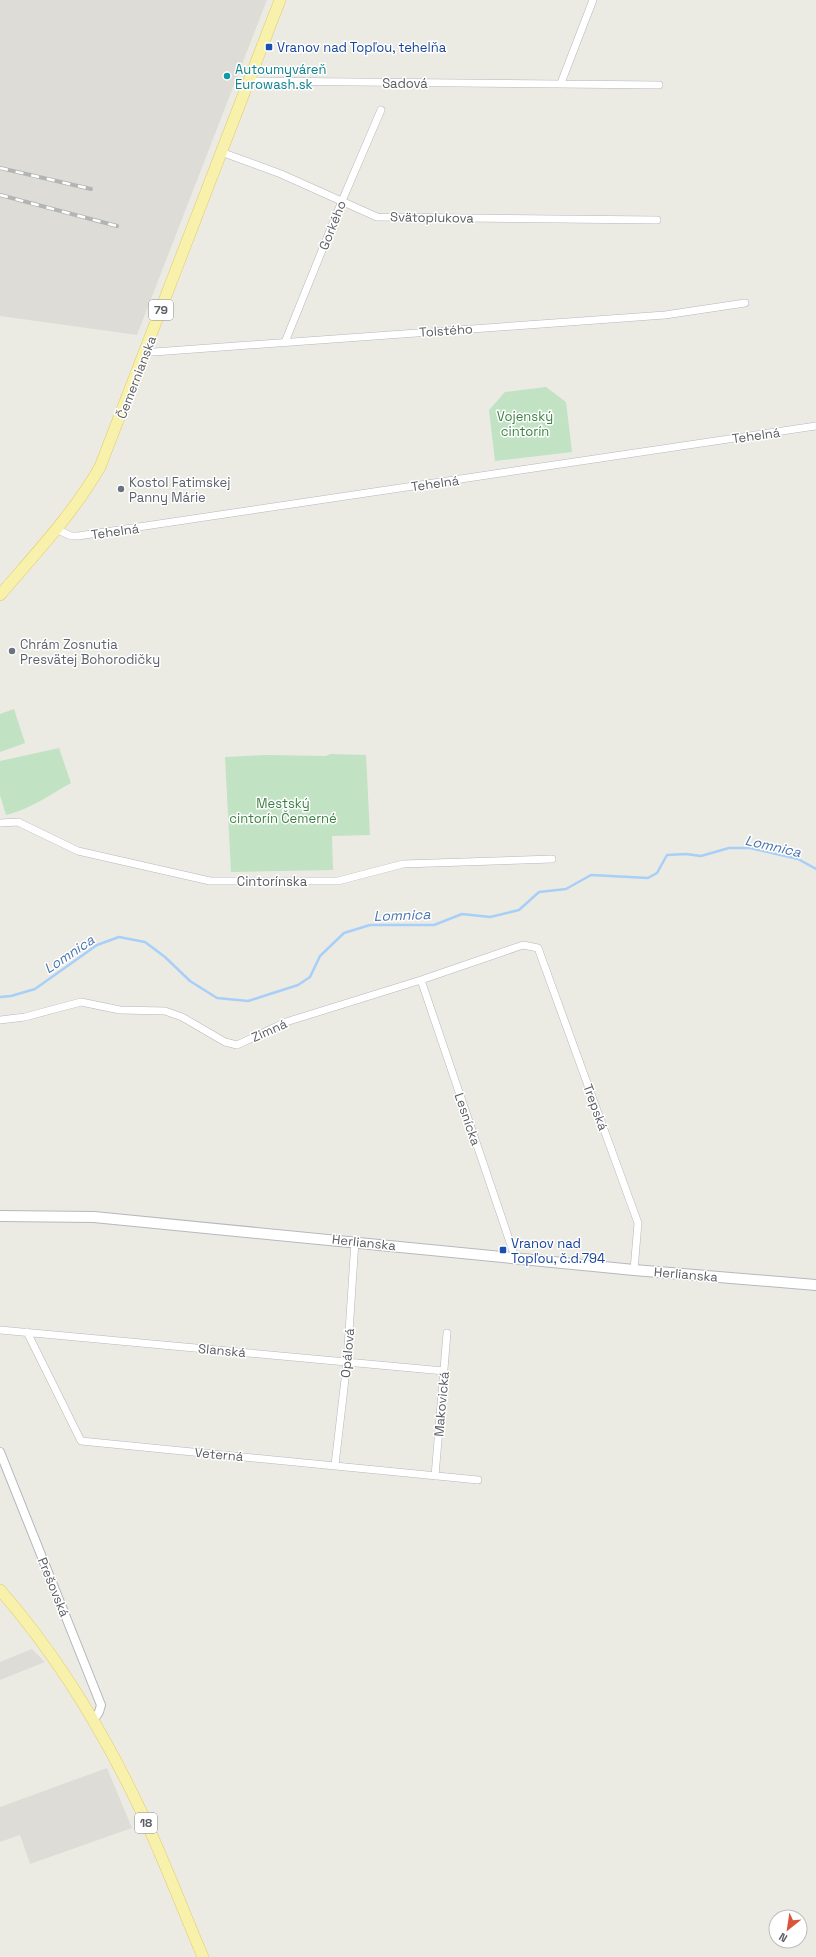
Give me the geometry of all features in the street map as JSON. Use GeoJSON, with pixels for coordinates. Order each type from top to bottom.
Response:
{"type":"FeatureCollection","features":[{"type":"Feature","properties":{"kind":"main road","name":"Čemernianska"},"geometry":{"type":"LineString","coordinates":[[0,595],[56,529],[91,482],[100,467],[146,351],[280,0]]}},
{"type":"Feature","properties":{"kind":"main road","name":"Herlianska"},"geometry":{"type":"LineString","coordinates":[[0,1216],[94,1217],[355,1241],[634,1270],[816,1285]]}},
{"type":"Feature","properties":{"kind":"main road","name":"18"},"geometry":{"type":"LineString","coordinates":[[0,1590],[59,1666],[93,1721],[140,1809],[203,1957]]}},
{"type":"Feature","properties":{"kind":"street"},"geometry":{"type":"LineString","coordinates":[[561,83],[593,0]]}},
{"type":"Feature","properties":{"kind":"street","name":"Sadová"},"geometry":{"type":"LineString","coordinates":[[248,81],[659,85]]}},
{"type":"Feature","properties":{"kind":"street","name":"Gorkého"},"geometry":{"type":"LineString","coordinates":[[285,342],[342,201],[382,110]]}},
{"type":"Feature","properties":{"kind":"street","name":"Svätoplukova"},"geometry":{"type":"LineString","coordinates":[[221,152],[281,174],[377,216],[657,220]]}},
{"type":"Feature","properties":{"kind":"street","name":"Tolstého"},"geometry":{"type":"LineString","coordinates":[[146,351],[154,352],[665,314],[746,304]]}},
{"type":"Feature","properties":{"kind":"street","name":"Tehelná"},"geometry":{"type":"LineString","coordinates":[[56,529],[64,534],[78,536],[816,426]]}},
{"type":"Feature","properties":{"kind":"street","name":"Cintorínska"},"geometry":{"type":"LineString","coordinates":[[0,823],[18,822],[78,851],[210,881],[338,881],[402,864],[552,860]]}},
{"type":"Feature","properties":{"kind":"street","name":"Zimná"},"geometry":{"type":"LineString","coordinates":[[0,1020],[25,1017],[81,1002],[120,1010],[165,1011],[182,1017],[225,1042],[237,1045],[286,1022],[421,980],[523,945],[538,948]]}},
{"type":"Feature","properties":{"kind":"street","name":"Trepská"},"geometry":{"type":"LineString","coordinates":[[538,948],[638,1223],[634,1270]]}},
{"type":"Feature","properties":{"kind":"street","name":"Lesnícka"},"geometry":{"type":"LineString","coordinates":[[421,980],[515,1257]]}},
{"type":"Feature","properties":{"kind":"street","name":"Opálová"},"geometry":{"type":"LineString","coordinates":[[335,1465],[347,1362],[355,1241]]}},
{"type":"Feature","properties":{"kind":"street","name":"Slanská"},"geometry":{"type":"LineString","coordinates":[[0,1330],[444,1371]]}},
{"type":"Feature","properties":{"kind":"street","name":"Veterná"},"geometry":{"type":"LineString","coordinates":[[27,1332],[81,1441],[478,1480]]}},
{"type":"Feature","properties":{"kind":"street","name":"Makovická"},"geometry":{"type":"LineString","coordinates":[[435,1476],[447,1333]]}},
{"type":"Feature","properties":{"kind":"street","name":"Prešovská"},"geometry":{"type":"LineString","coordinates":[[0,1452],[101,1705],[99,1712],[93,1721]]}},
{"type":"Feature","properties":{"kind":"shaded area"},"geometry":{"type":"Polygon","coordinates":[[[0,0],[267,0],[137,335],[0,316],[0,0]]]}},
{"type":"Feature","properties":{"kind":"shaded area"},"geometry":{"type":"Polygon","coordinates":[[[32,1649],[45,1662],[0,1680],[0,1662],[32,1649]]]}},
{"type":"Feature","properties":{"kind":"shaded area"},"geometry":{"type":"Polygon","coordinates":[[[107,1768],[132,1828],[30,1864],[20,1835],[0,1842],[0,1807],[107,1768]]]}},
{"type":"Feature","properties":{"kind":"green space","name":"Vojenský cintorín"},"geometry":{"type":"Polygon","coordinates":[[[546,387],[566,402],[572,452],[495,461],[489,410],[505,392],[546,387]]]}},
{"type":"Feature","properties":{"kind":"green space"},"geometry":{"type":"Polygon","coordinates":[[[14,709],[25,743],[0,752],[0,714],[14,709]]]}},
{"type":"Feature","properties":{"kind":"green space"},"geometry":{"type":"Polygon","coordinates":[[[59,748],[71,783],[32,805],[6,815],[0,795],[0,761],[59,748]]]}},
{"type":"Feature","properties":{"kind":"green space","name":"Mestský cintorín Čemerné"},"geometry":{"type":"Polygon","coordinates":[[[330,754],[366,755],[370,835],[332,836],[333,870],[231,872],[225,757],[266,755],[326,756],[330,754]]]}},
{"type":"Feature","properties":{"kind":"waterway","name":"Lomnica"},"geometry":{"type":"LineString","coordinates":[[0,997],[11,996],[35,989],[97,945],[119,937],[145,942],[165,957],[190,981],[217,998],[248,1001],[298,985],[310,977],[320,956],[344,933],[370,925],[434,925],[462,914],[490,917],[519,910],[539,892],[566,889],[591,875],[648,878],[657,873],[667,855],[686,854],[701,856],[729,848],[750,848],[798,859],[816,869]]}},
{"type":"Feature","properties":{"kind":"railway"},"geometry":{"type":"LineString","coordinates":[[0,168],[91,189]]}},
{"type":"Feature","properties":{"kind":"railway"},"geometry":{"type":"LineString","coordinates":[[0,195],[117,226]]}},
{"type":"Feature","properties":{"kind":"place","name":"Vranov nad Topľou, tehelňa"},"geometry":{"type":"Point","coordinates":[269,47]}},
{"type":"Feature","properties":{"kind":"place","name":"Autoumyváreň Eurowash.sk"},"geometry":{"type":"Point","coordinates":[227,76]}},
{"type":"Feature","properties":{"kind":"place","name":"Kostol Fatimskej Panny Márie"},"geometry":{"type":"Point","coordinates":[121,489]}},
{"type":"Feature","properties":{"kind":"place","name":"Chrám Zosnutia Presvätej Bohorodičky"},"geometry":{"type":"Point","coordinates":[12,651]}},
{"type":"Feature","properties":{"kind":"place","name":"Vranov nad Topľou, č.d.794"},"geometry":{"type":"Point","coordinates":[503,1250]}}]}
